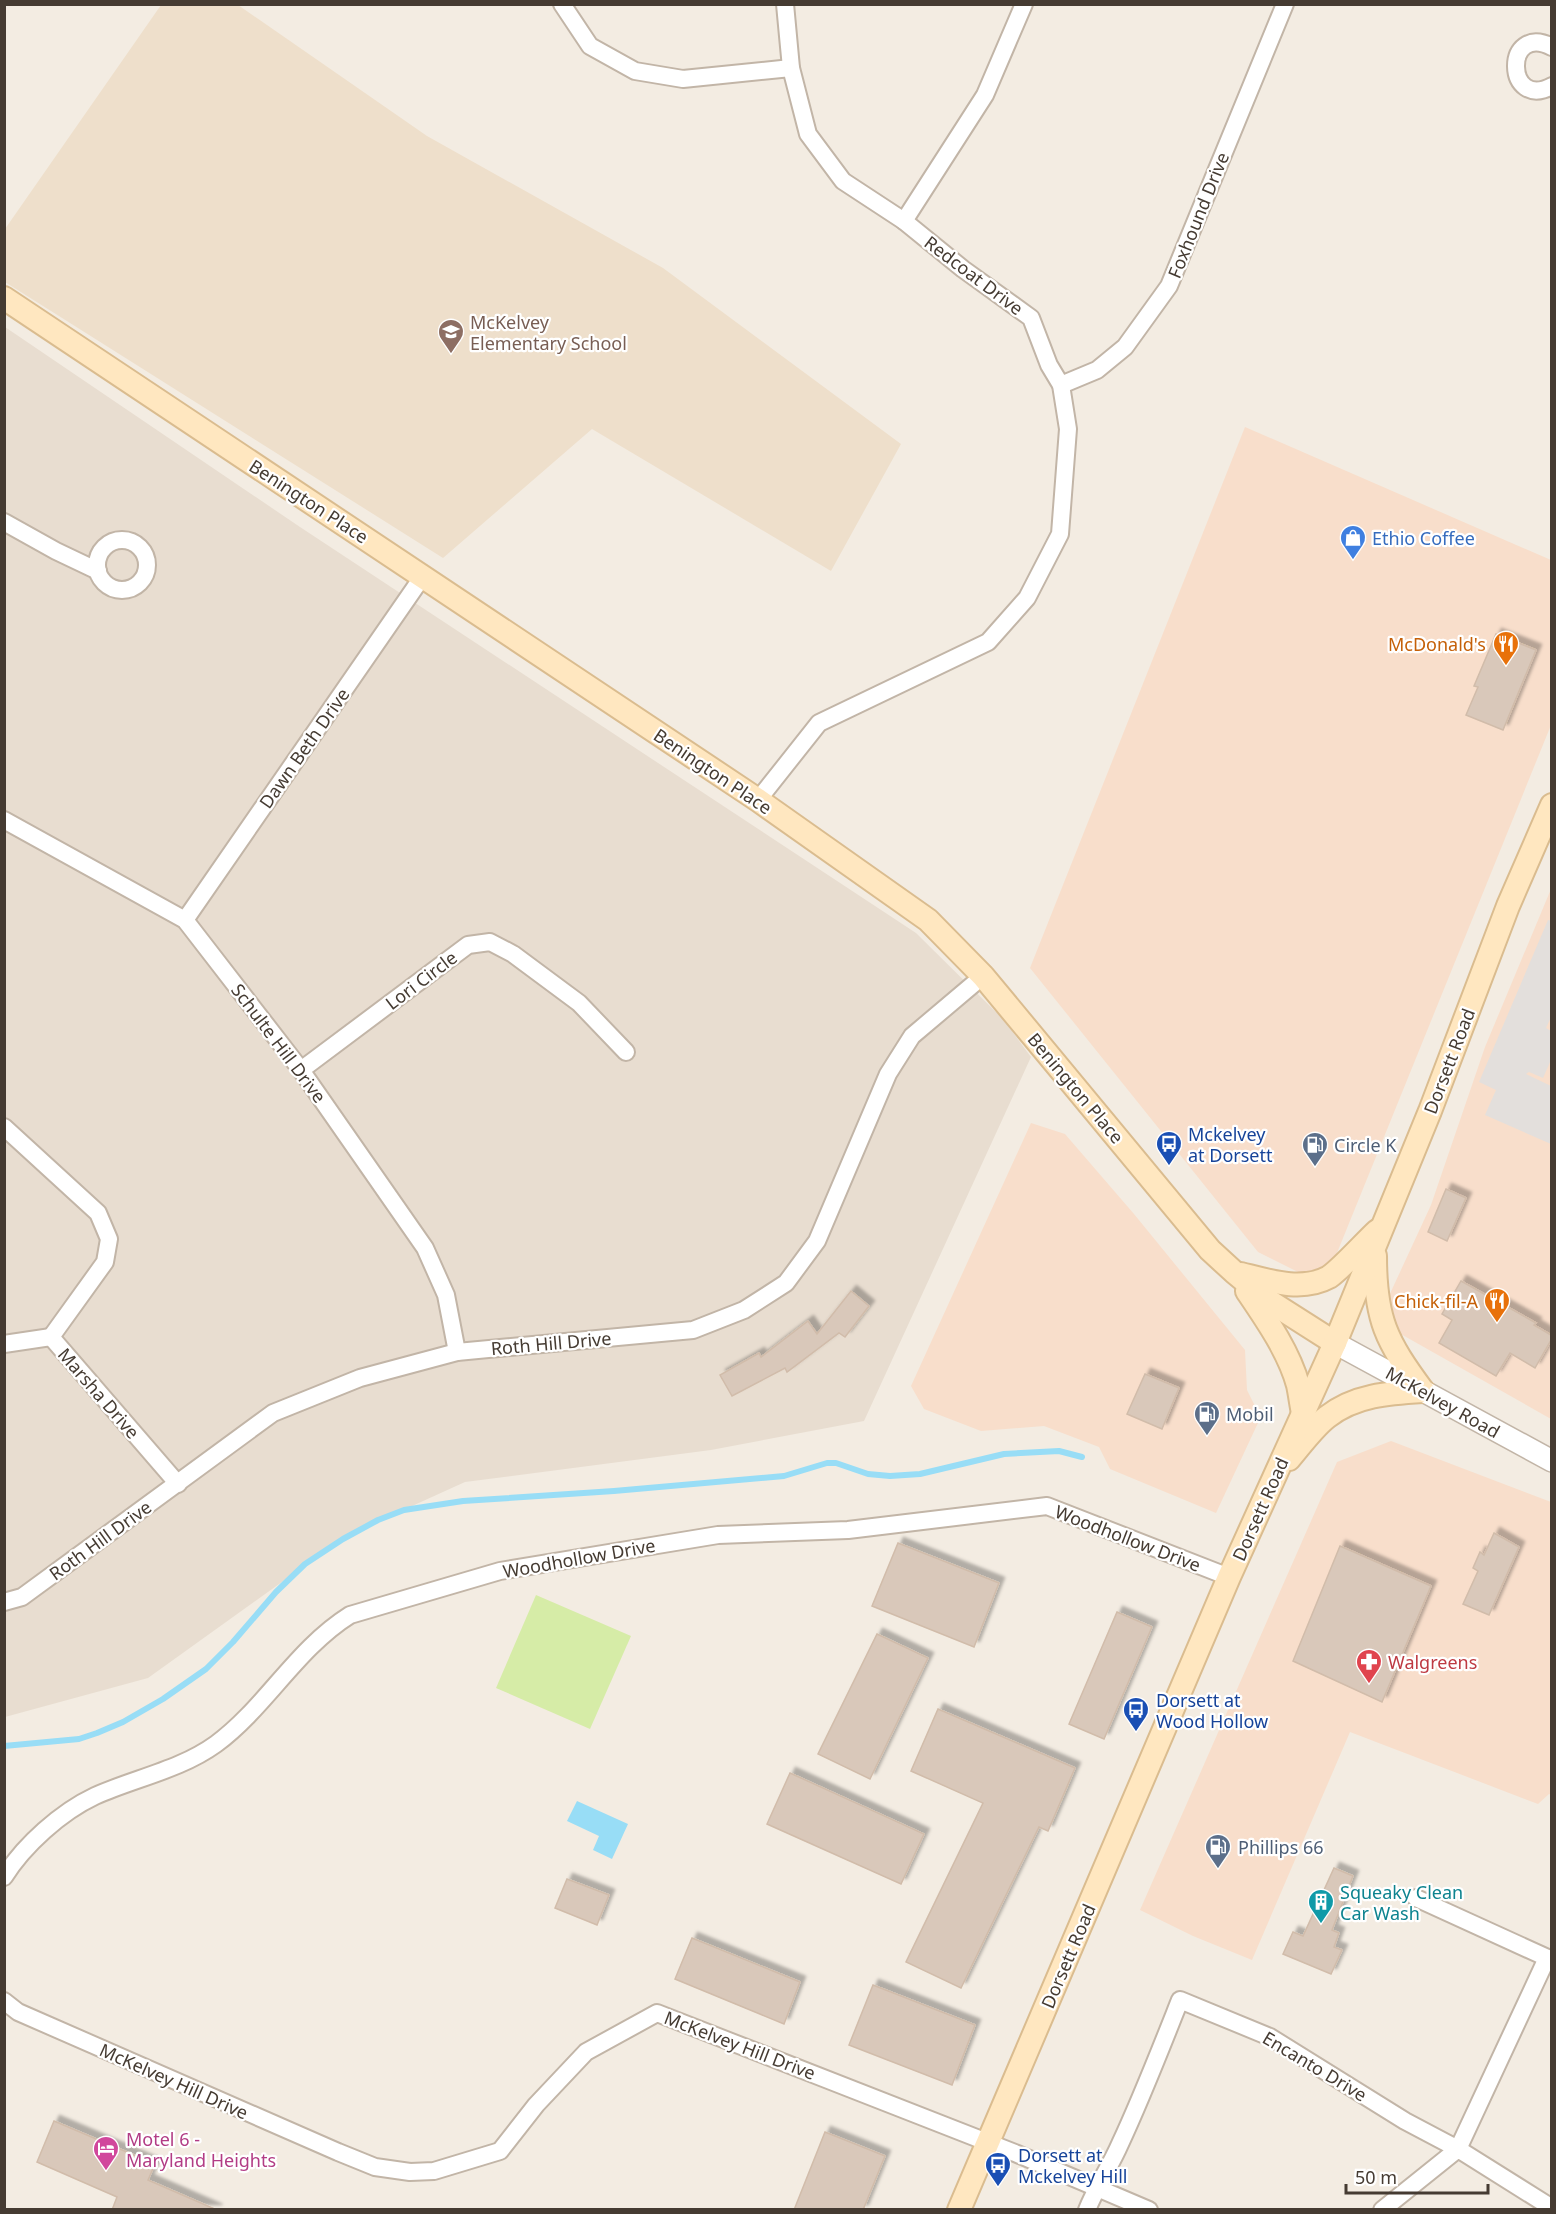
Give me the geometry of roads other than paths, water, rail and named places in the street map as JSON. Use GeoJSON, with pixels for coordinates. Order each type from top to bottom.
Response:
{"type":"FeatureCollection","features":[{"type":"Feature","properties":{"kind":"main road","name":"Benington Place"},"geometry":{"type":"LineString","coordinates":[[4,298],[758,800],[928,920],[983,976],[1210,1250],[1269,1301],[1335,1342]]}},
{"type":"Feature","properties":{"kind":"main road","name":"Dorsett Road"},"geometry":{"type":"LineString","coordinates":[[959,2210],[1229,1577],[1335,1342],[1434,1100],[1508,906],[1551,804]]}},
{"type":"Feature","properties":{"kind":"main road"},"geometry":{"type":"LineString","coordinates":[[1234,1272],[1277,1283],[1305,1284],[1329,1276],[1379,1235]]}},
{"type":"Feature","properties":{"kind":"main road"},"geometry":{"type":"LineString","coordinates":[[1379,1235],[1375,1290],[1384,1329],[1399,1359],[1423,1391]]}},
{"type":"Feature","properties":{"kind":"main road"},"geometry":{"type":"LineString","coordinates":[[1234,1272],[1263,1315],[1286,1357],[1298,1383],[1303,1413]]}},
{"type":"Feature","properties":{"kind":"main road"},"geometry":{"type":"LineString","coordinates":[[1276,1473],[1326,1418],[1358,1400],[1384,1393],[1423,1391]]}},
{"type":"Feature","properties":{"kind":"street"},"geometry":{"type":"LineString","coordinates":[[562,4],[590,46],[635,71],[683,79],[791,68]]}},
{"type":"Feature","properties":{"kind":"street","name":"Redcoat Drive"},"geometry":{"type":"LineString","coordinates":[[758,800],[819,723],[988,642],[1027,598],[1060,534],[1068,429],[1060,385],[1049,365],[1031,318],[963,269],[904,221],[843,180],[808,134],[791,68],[785,4]]}},
{"type":"Feature","properties":{"kind":"street"},"geometry":{"type":"LineString","coordinates":[[904,221],[985,95],[1024,4]]}},
{"type":"Feature","properties":{"kind":"street","name":"Foxhound Drive"},"geometry":{"type":"LineString","coordinates":[[1060,385],[1097,370],[1125,347],[1168,285],[1285,4]]}},
{"type":"Feature","properties":{"kind":"street"},"geometry":{"type":"LineString","coordinates":[[1551,47],[1544,43],[1530,44],[1518,53],[1514,67],[1520,82],[1526,87],[1542,90],[1551,86]]}},
{"type":"Feature","properties":{"kind":"street"},"geometry":{"type":"LineString","coordinates":[[4,522],[98,571]]}},
{"type":"Feature","properties":{"kind":"street","name":"Dawn Beth Drive"},"geometry":{"type":"LineString","coordinates":[[185,920],[423,576]]}},
{"type":"Feature","properties":{"kind":"street","name":"Schulte Hill Drive"},"geometry":{"type":"LineString","coordinates":[[4,820],[185,920],[301,1070],[426,1248],[446,1295],[457,1352]]}},
{"type":"Feature","properties":{"kind":"street","name":"Lori Circle"},"geometry":{"type":"LineString","coordinates":[[301,1070],[468,945],[490,942],[513,954],[579,1003],[626,1052]]}},
{"type":"Feature","properties":{"kind":"street","name":"Roth Hill Drive"},"geometry":{"type":"LineString","coordinates":[[4,1602],[22,1597],[273,1413],[360,1378],[457,1352],[693,1330],[744,1310],[786,1283],[817,1241],[888,1074],[912,1036],[983,976]]}},
{"type":"Feature","properties":{"kind":"street"},"geometry":{"type":"LineString","coordinates":[[4,1127],[98,1213],[109,1239],[105,1262],[51,1337]]}},
{"type":"Feature","properties":{"kind":"street","name":"Marsha Drive"},"geometry":{"type":"LineString","coordinates":[[4,1344],[51,1337],[178,1484]]}},
{"type":"Feature","properties":{"kind":"street","name":"McKelvey Road"},"geometry":{"type":"LineString","coordinates":[[1335,1342],[1551,1461]]}},
{"type":"Feature","properties":{"kind":"street","name":"Woodhollow Drive"},"geometry":{"type":"LineString","coordinates":[[8,1872],[34,1839],[57,1820],[94,1797],[181,1764],[214,1745],[240,1724],[307,1649],[329,1628],[350,1615],[500,1571],[718,1535],[848,1530],[1047,1506],[1229,1577]]}},
{"type":"Feature","properties":{"kind":"street"},"geometry":{"type":"LineString","coordinates":[[1382,2210],[1458,2149],[1549,1959],[1416,1898]]}},
{"type":"Feature","properties":{"kind":"street","name":"Encanto Drive"},"geometry":{"type":"LineString","coordinates":[[1087,2210],[1096,2187],[1112,2164],[1134,2115],[1180,2000],[1270,2037],[1405,2121],[1458,2149]]}},
{"type":"Feature","properties":{"kind":"street","name":"McKelvey Hill Drive"},"geometry":{"type":"LineString","coordinates":[[4,2001],[18,2012],[338,2152],[375,2167],[410,2172],[434,2171],[500,2151],[536,2105],[586,2052],[657,2013],[988,2143],[1149,2210]]}},
{"type":"Feature","properties":{"kind":"street"},"geometry":{"type":"LineString","coordinates":[[1458,2149],[1551,2208]]}},
{"type":"Feature","properties":{"kind":"water"},"geometry":{"type":"Polygon","coordinates":[[[577,1801],[628,1824],[612,1859],[593,1850],[599,1836],[567,1821],[577,1801]]]}},
{"type":"Feature","properties":{"kind":"waterway"},"geometry":{"type":"LineString","coordinates":[[4,1746],[79,1739],[123,1722],[163,1699],[206,1669],[233,1642],[276,1592],[305,1564],[343,1539],[378,1520],[404,1510],[463,1501],[784,1476],[827,1463],[836,1463],[868,1474],[890,1476],[920,1474],[1004,1454],[1059,1451],[1082,1457]]}},
{"type":"Feature","properties":{"kind":"place","name":"McKelvey Elementary School"},"geometry":{"type":"Point","coordinates":[451,355]}},
{"type":"Feature","properties":{"kind":"place","name":"Ethio Coffee"},"geometry":{"type":"Point","coordinates":[1353,561]}},
{"type":"Feature","properties":{"kind":"place","name":"McDonald's"},"geometry":{"type":"Point","coordinates":[1506,667]}},
{"type":"Feature","properties":{"kind":"place","name":"Mckelvey at Dorsett"},"geometry":{"type":"Point","coordinates":[1169,1167]}},
{"type":"Feature","properties":{"kind":"place","name":"Circle K"},"geometry":{"type":"Point","coordinates":[1315,1168]}},
{"type":"Feature","properties":{"kind":"place","name":"Chick-fil-A"},"geometry":{"type":"Point","coordinates":[1497,1324]}},
{"type":"Feature","properties":{"kind":"place","name":"Mobil"},"geometry":{"type":"Point","coordinates":[1207,1437]}},
{"type":"Feature","properties":{"kind":"place","name":"Walgreens"},"geometry":{"type":"Point","coordinates":[1369,1685]}},
{"type":"Feature","properties":{"kind":"place","name":"Dorsett at Wood Hollow"},"geometry":{"type":"Point","coordinates":[1136,1733]}},
{"type":"Feature","properties":{"kind":"place","name":"Phillips 66"},"geometry":{"type":"Point","coordinates":[1218,1870]}},
{"type":"Feature","properties":{"kind":"place","name":"Squeaky Clean Car Wash"},"geometry":{"type":"Point","coordinates":[1321,1925]}},
{"type":"Feature","properties":{"kind":"place","name":"Motel 6 - Maryland Heights"},"geometry":{"type":"Point","coordinates":[106,2172]}},
{"type":"Feature","properties":{"kind":"place","name":"Dorsett at Mckelvey Hill"},"geometry":{"type":"Point","coordinates":[998,2188]}}]}
